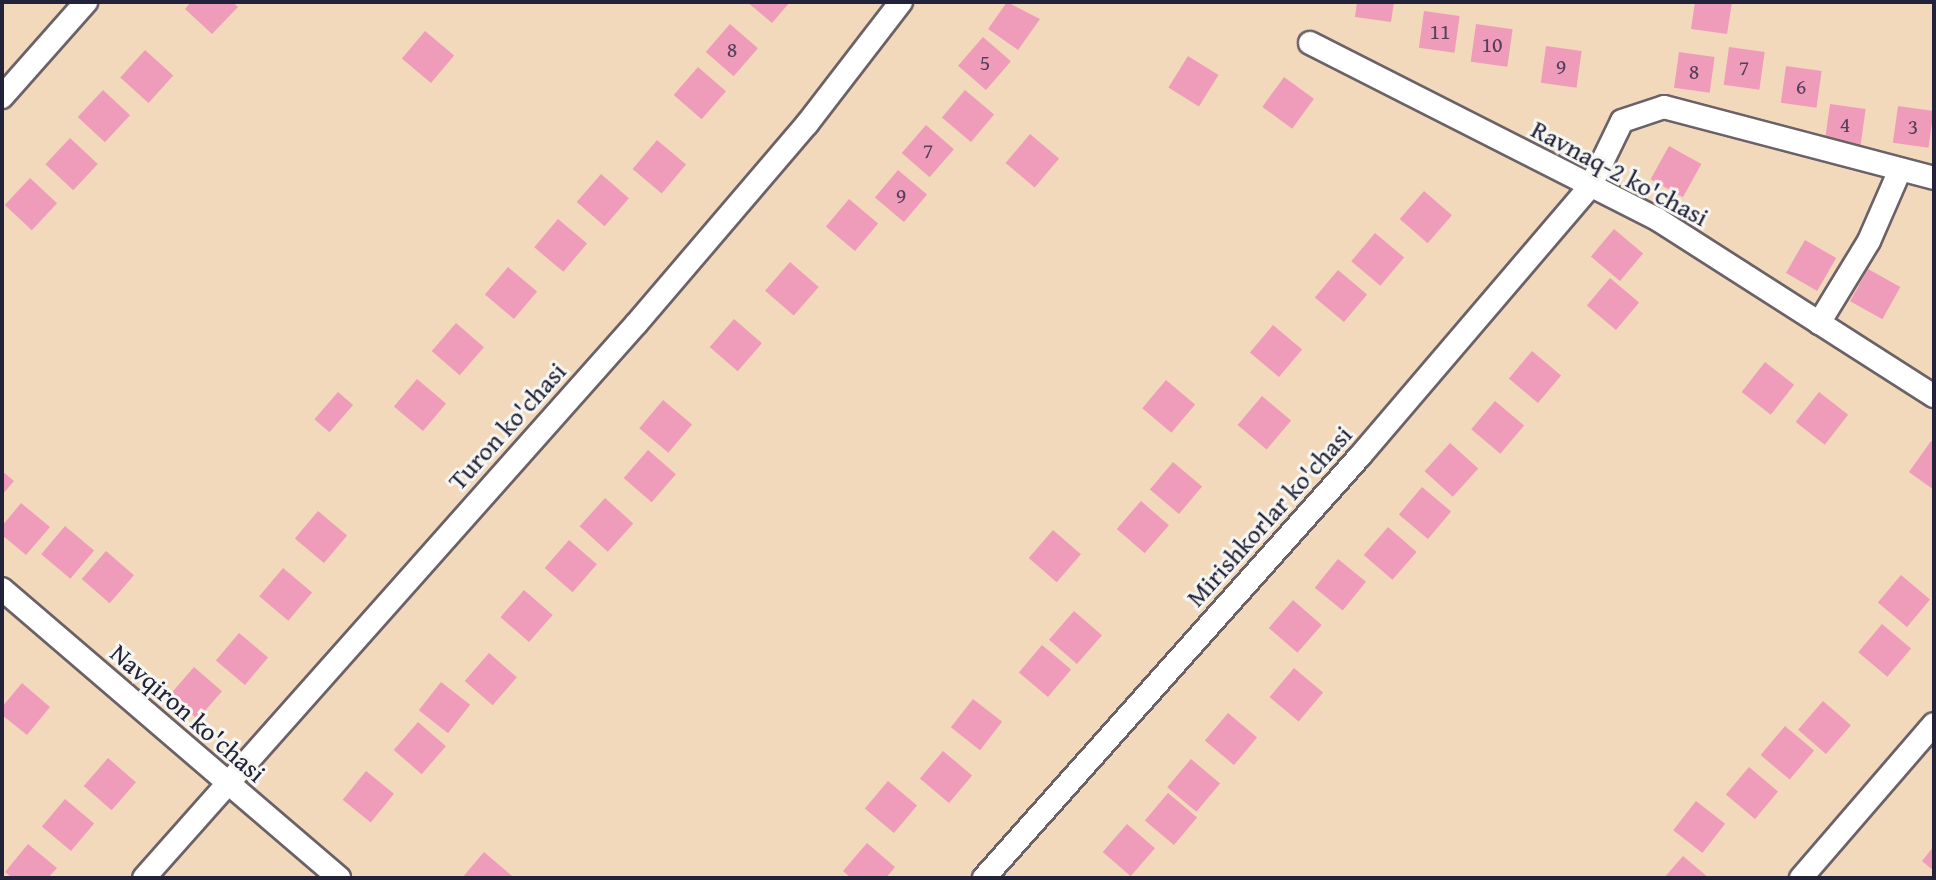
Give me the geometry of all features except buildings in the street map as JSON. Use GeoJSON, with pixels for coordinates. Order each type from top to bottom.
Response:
{"type":"FeatureCollection","features":[{"type":"Feature","properties":{"kind":"street"},"geometry":{"type":"LineString","coordinates":[[2,97],[86,2]]}},
{"type":"Feature","properties":{"kind":"street","name":"Turon ko'chasi"},"geometry":{"type":"LineString","coordinates":[[144,878],[637,323],[807,124],[901,2]]}},
{"type":"Feature","properties":{"kind":"street","name":"Ravnaq-2 ko'chasi"},"geometry":{"type":"LineString","coordinates":[[1310,43],[1657,219],[1934,396]]}},
{"type":"Feature","properties":{"kind":"street","name":"Mirishkorlar ko'chasi"},"geometry":{"type":"LineString","coordinates":[[984,878],[1360,456],[1590,187],[1622,121],[1664,107],[1934,178]]}},
{"type":"Feature","properties":{"kind":"street"},"geometry":{"type":"LineString","coordinates":[[1819,323],[1869,241],[1900,170]]}},
{"type":"Feature","properties":{"kind":"street","name":"Navqiron ko'chasi"},"geometry":{"type":"LineString","coordinates":[[2,589],[339,878]]}},
{"type":"Feature","properties":{"kind":"street"},"geometry":{"type":"LineString","coordinates":[[1801,878],[1934,724]]}}]}
